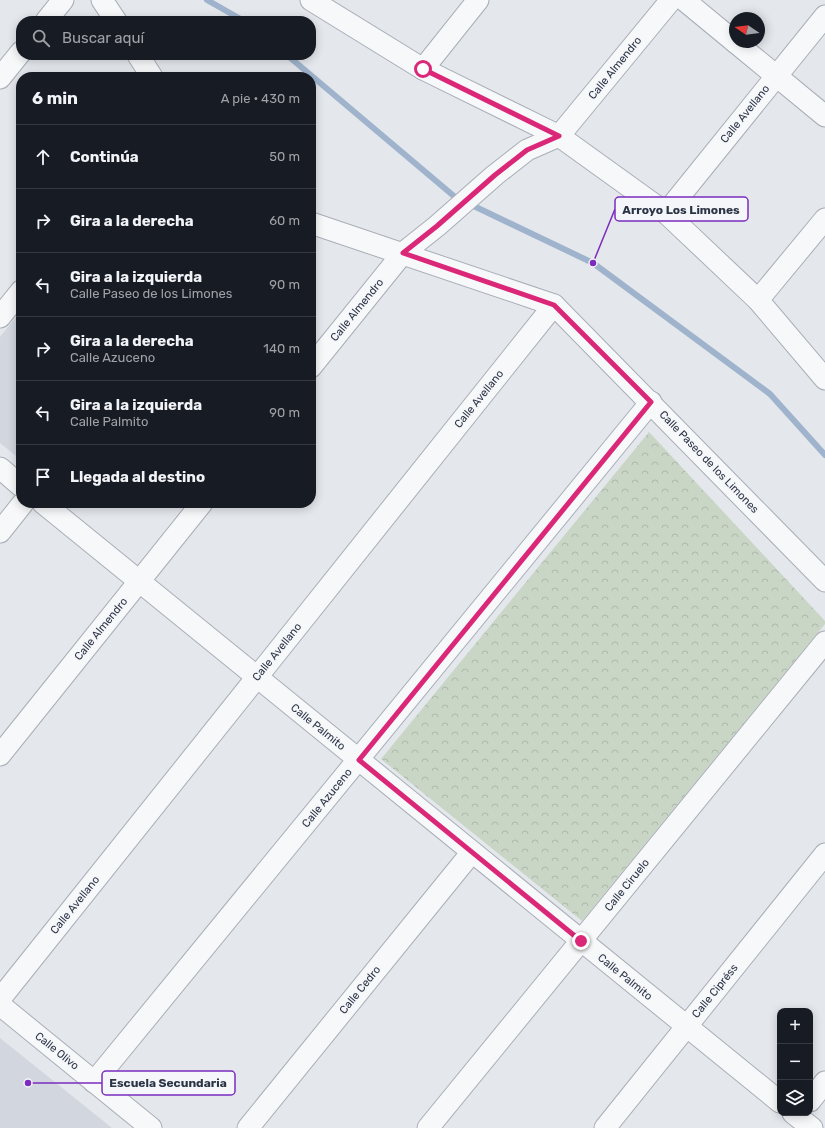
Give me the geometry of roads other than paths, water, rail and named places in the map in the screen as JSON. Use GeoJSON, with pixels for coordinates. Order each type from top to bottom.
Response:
{"type":"FeatureCollection","features":[{"type":"Feature","properties":{"kind":"street"},"geometry":{"type":"LineString","coordinates":[[50,16],[63,0]]}},
{"type":"Feature","properties":{"kind":"street"},"geometry":{"type":"LineString","coordinates":[[102,0],[113,16]]}},
{"type":"Feature","properties":{"kind":"street"},"geometry":{"type":"LineString","coordinates":[[311,0],[423,69],[559,136],[666,213],[758,300],[825,379]]}},
{"type":"Feature","properties":{"kind":"street"},"geometry":{"type":"LineString","coordinates":[[423,69],[478,0]]}},
{"type":"Feature","properties":{"kind":"street","name":"Calle Almendro"},"geometry":{"type":"LineString","coordinates":[[316,361],[403,253],[437,226],[495,175],[527,150],[559,136],[671,0]]}},
{"type":"Feature","properties":{"kind":"street"},"geometry":{"type":"LineString","coordinates":[[684,0],[729,37]]}},
{"type":"Feature","properties":{"kind":"street","name":"Calle Avellano"},"geometry":{"type":"LineString","coordinates":[[666,213],[825,16]]}},
{"type":"Feature","properties":{"kind":"street"},"geometry":{"type":"LineString","coordinates":[[742,48],[825,116]]}},
{"type":"Feature","properties":{"kind":"street"},"geometry":{"type":"LineString","coordinates":[[0,78],[16,58]]}},
{"type":"Feature","properties":{"kind":"street"},"geometry":{"type":"LineString","coordinates":[[141,60],[149,72]]}},
{"type":"Feature","properties":{"kind":"street"},"geometry":{"type":"LineString","coordinates":[[758,300],[825,219]]}},
{"type":"Feature","properties":{"kind":"street","name":"Calle Paseo de los Limones"},"geometry":{"type":"LineString","coordinates":[[316,225],[554,305],[651,402],[825,581]]}},
{"type":"Feature","properties":{"kind":"street"},"geometry":{"type":"LineString","coordinates":[[0,317],[16,297]]}},
{"type":"Feature","properties":{"kind":"street","name":"Calle Avellano"},"geometry":{"type":"LineString","coordinates":[[0,999],[554,305]]}},
{"type":"Feature","properties":{"kind":"street","name":"Calle Azuceno"},"geometry":{"type":"LineString","coordinates":[[94,1082],[651,402]]}},
{"type":"Feature","properties":{"kind":"street"},"geometry":{"type":"LineString","coordinates":[[0,468],[16,482]]}},
{"type":"Feature","properties":{"kind":"street"},"geometry":{"type":"LineString","coordinates":[[0,532],[19,508]]}},
{"type":"Feature","properties":{"kind":"street","name":"Calle Palmito"},"geometry":{"type":"LineString","coordinates":[[48,508],[777,1100]]}},
{"type":"Feature","properties":{"kind":"street","name":"Calle Almendro"},"geometry":{"type":"LineString","coordinates":[[0,755],[198,508]]}},
{"type":"Feature","properties":{"kind":"street","name":"Calle Ciruelo"},"geometry":{"type":"LineString","coordinates":[[428,1128],[825,642]]}},
{"type":"Feature","properties":{"kind":"street","name":"Calle Cedro"},"geometry":{"type":"LineString","coordinates":[[248,1128],[472,852]]}},
{"type":"Feature","properties":{"kind":"street","name":"Calle Cipréss"},"geometry":{"type":"LineString","coordinates":[[605,1128],[825,854]]}},
{"type":"Feature","properties":{"kind":"street","name":"Calle Olivo"},"geometry":{"type":"LineString","coordinates":[[0,1005],[151,1128]]}},
{"type":"Feature","properties":{"kind":"street"},"geometry":{"type":"LineString","coordinates":[[813,1098],[825,1082]]}},
{"type":"Feature","properties":{"kind":"waterway"},"geometry":{"type":"LineString","coordinates":[[207,0],[235,16]]}},
{"type":"Feature","properties":{"kind":"waterway"},"geometry":{"type":"LineString","coordinates":[[293,60],[307,72]]}},
{"type":"Feature","properties":{"kind":"waterway"},"geometry":{"type":"LineString","coordinates":[[316,80],[455,197],[593,263],[770,394],[825,455]]}},
{"type":"Feature","properties":{"kind":"place","name":"Arroyo Los Limones"},"geometry":{"type":"Point","coordinates":[593,263]}},
{"type":"Feature","properties":{"kind":"place","name":"Escuela Secundaria"},"geometry":{"type":"Point","coordinates":[28,1083]}}]}
